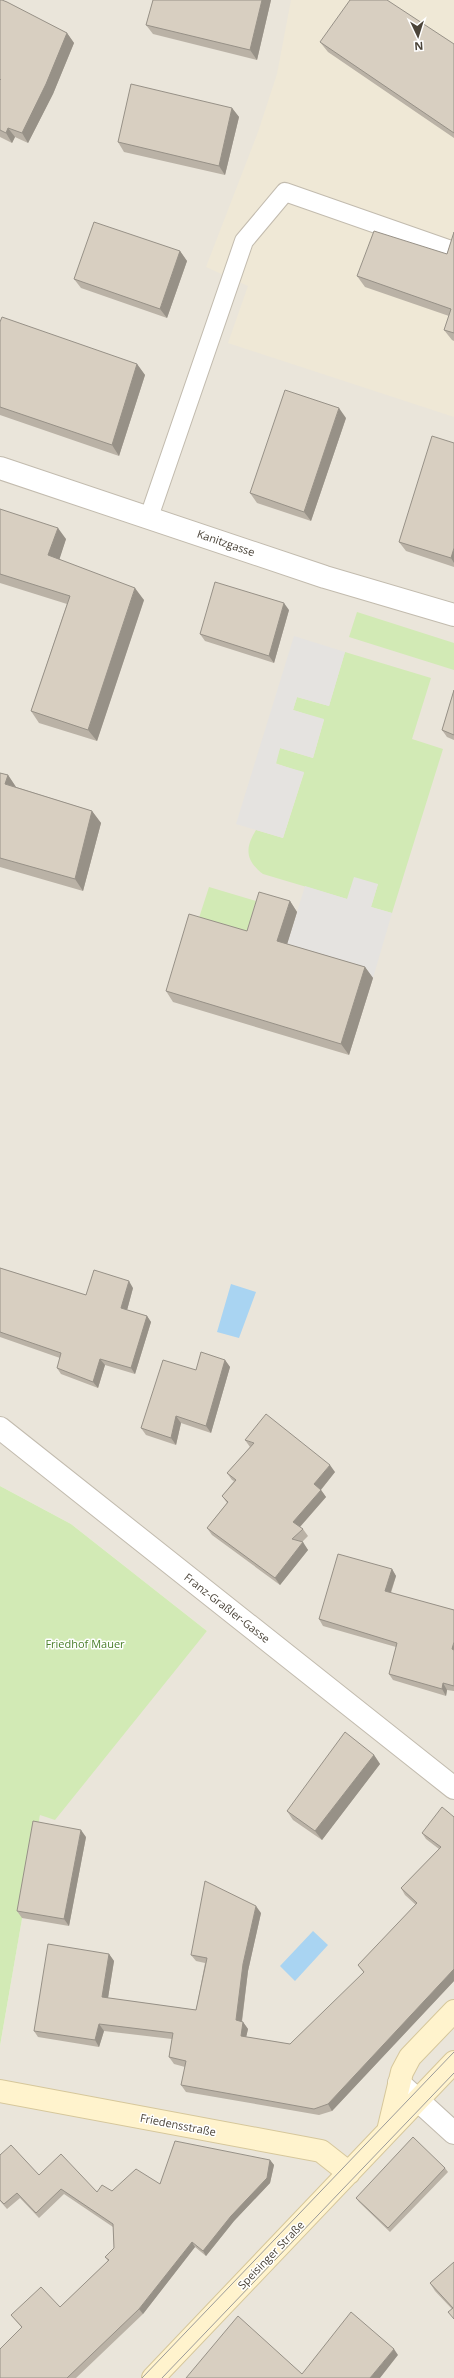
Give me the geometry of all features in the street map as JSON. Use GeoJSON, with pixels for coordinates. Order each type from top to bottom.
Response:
{"type":"FeatureCollection","features":[{"type":"Feature","properties":{"kind":"main road"},"geometry":{"type":"LineString","coordinates":[[388,2131],[402,2072],[410,2057],[454,2010]]}},
{"type":"Feature","properties":{"kind":"main road","name":"Speisinger Straße"},"geometry":{"type":"LineString","coordinates":[[153,2378],[454,2062]]}},
{"type":"Feature","properties":{"kind":"main road","name":"Friedensstraße"},"geometry":{"type":"LineString","coordinates":[[0,2091],[321,2151],[348,2173]]}},
{"type":"Feature","properties":{"kind":"street","name":"Kanitzgasse"},"geometry":{"type":"LineString","coordinates":[[0,468],[325,576],[454,615]]}},
{"type":"Feature","properties":{"kind":"street","name":"Franz-Graßler-Gasse"},"geometry":{"type":"LineString","coordinates":[[0,1428],[454,1788]]}},
{"type":"Feature","properties":{"kind":"street"},"geometry":{"type":"LineString","coordinates":[[399,2083],[454,2133]]}},
{"type":"Feature","properties":{"kind":"lane"},"geometry":{"type":"LineString","coordinates":[[149,517],[244,241],[285,192],[448,249]]}},
{"type":"Feature","properties":{"kind":"shaded area"},"geometry":{"type":"Polygon","coordinates":[[[0,0],[454,0],[454,2378],[0,2378],[0,2046],[40,1814],[207,1631],[71,1524],[0,1486],[0,0]]]}},
{"type":"Feature","properties":{"kind":"shaded area"},"geometry":{"type":"Polygon","coordinates":[[[291,0],[454,0],[454,417],[228,343],[248,286],[206,267],[258,132],[277,74],[291,0]]]}},
{"type":"Feature","properties":{"kind":"shaded area"},"geometry":{"type":"Polygon","coordinates":[[[294,636],[345,652],[329,706],[297,697],[293,710],[324,719],[313,758],[280,748],[276,764],[304,772],[283,838],[236,824],[294,636]]]}},
{"type":"Feature","properties":{"kind":"shaded area"},"geometry":{"type":"Polygon","coordinates":[[[354,877],[378,884],[371,907],[392,913],[373,978],[276,949],[289,938],[305,886],[347,899],[354,877]]]}},
{"type":"Feature","properties":{"kind":"green space"},"geometry":{"type":"Polygon","coordinates":[[[357,612],[454,643],[454,670],[349,637],[357,612]]]}},
{"type":"Feature","properties":{"kind":"green space"},"geometry":{"type":"Polygon","coordinates":[[[345,652],[431,678],[412,739],[443,749],[392,913],[371,907],[378,884],[347,899],[263,874],[253,864],[249,854],[250,842],[256,830],[283,838],[304,773],[275,763],[280,748],[313,758],[324,720],[293,710],[297,697],[329,706],[345,652]]]}},
{"type":"Feature","properties":{"kind":"green space"},"geometry":{"type":"Polygon","coordinates":[[[209,887],[256,901],[245,939],[197,924],[209,887]]]}},
{"type":"Feature","properties":{"kind":"green space","name":"Friedhof Mauer"},"geometry":{"type":"Polygon","coordinates":[[[0,1486],[71,1524],[207,1631],[55,1820],[40,1815],[0,2046],[0,1486]]]}},
{"type":"Feature","properties":{"kind":"water"},"geometry":{"type":"Polygon","coordinates":[[[231,1284],[256,1292],[239,1338],[217,1332],[231,1284]]]}},
{"type":"Feature","properties":{"kind":"water"},"geometry":{"type":"Polygon","coordinates":[[[313,1931],[328,1945],[295,1981],[280,1966],[313,1931]]]}},
{"type":"Feature","properties":{"kind":"building"},"geometry":{"type":"Polygon","coordinates":[[[0,0],[7,2],[67,33],[46,84],[22,133],[8,128],[6,133],[0,130],[0,0]]]}},
{"type":"Feature","properties":{"kind":"building"},"geometry":{"type":"Polygon","coordinates":[[[153,0],[262,0],[250,50],[146,25],[153,0]]]}},
{"type":"Feature","properties":{"kind":"building"},"geometry":{"type":"Polygon","coordinates":[[[350,0],[387,0],[454,44],[454,133],[320,42],[350,0]]]}},
{"type":"Feature","properties":{"kind":"building"},"geometry":{"type":"Polygon","coordinates":[[[131,84],[232,108],[219,166],[118,142],[131,84]]]}},
{"type":"Feature","properties":{"kind":"building"},"geometry":{"type":"Polygon","coordinates":[[[94,222],[180,251],[160,309],[74,279],[94,222]]]}},
{"type":"Feature","properties":{"kind":"building"},"geometry":{"type":"Polygon","coordinates":[[[374,231],[447,254],[454,232],[454,333],[444,330],[451,309],[357,276],[374,231]]]}},
{"type":"Feature","properties":{"kind":"building"},"geometry":{"type":"Polygon","coordinates":[[[2,317],[137,364],[112,445],[0,407],[0,322],[2,317]]]}},
{"type":"Feature","properties":{"kind":"building"},"geometry":{"type":"Polygon","coordinates":[[[285,390],[339,408],[304,512],[250,493],[285,390]]]}},
{"type":"Feature","properties":{"kind":"building"},"geometry":{"type":"Polygon","coordinates":[[[432,436],[454,443],[454,548],[451,558],[399,542],[432,436]]]}},
{"type":"Feature","properties":{"kind":"building"},"geometry":{"type":"Polygon","coordinates":[[[0,509],[58,528],[48,555],[135,588],[88,730],[31,711],[70,596],[0,574],[0,509]]]}},
{"type":"Feature","properties":{"kind":"building"},"geometry":{"type":"Polygon","coordinates":[[[215,582],[284,603],[269,656],[200,634],[215,582]]]}},
{"type":"Feature","properties":{"kind":"building"},"geometry":{"type":"Polygon","coordinates":[[[454,690],[454,735],[442,730],[454,690]]]}},
{"type":"Feature","properties":{"kind":"building"},"geometry":{"type":"Polygon","coordinates":[[[0,773],[8,775],[5,784],[92,811],[75,879],[0,858],[0,773]]]}},
{"type":"Feature","properties":{"kind":"building"},"geometry":{"type":"Polygon","coordinates":[[[259,892],[290,901],[277,941],[365,967],[341,1044],[166,991],[189,914],[247,931],[259,892]]]}},
{"type":"Feature","properties":{"kind":"building"},"geometry":{"type":"Polygon","coordinates":[[[0,1268],[86,1295],[94,1270],[129,1281],[121,1308],[147,1316],[131,1368],[100,1359],[93,1382],[57,1368],[61,1353],[0,1332],[0,1268]]]}},
{"type":"Feature","properties":{"kind":"building"},"geometry":{"type":"Polygon","coordinates":[[[201,1352],[225,1360],[206,1426],[176,1416],[171,1438],[141,1428],[163,1360],[196,1370],[201,1352]]]}},
{"type":"Feature","properties":{"kind":"building"},"geometry":{"type":"Polygon","coordinates":[[[266,1414],[330,1465],[314,1484],[321,1490],[293,1522],[303,1529],[292,1539],[303,1542],[275,1578],[207,1528],[228,1502],[222,1496],[236,1480],[227,1473],[254,1443],[245,1440],[266,1414]]]}},
{"type":"Feature","properties":{"kind":"building"},"geometry":{"type":"Polygon","coordinates":[[[338,1554],[392,1569],[385,1591],[454,1610],[454,1642],[452,1649],[454,1650],[454,1686],[443,1683],[442,1689],[389,1674],[397,1643],[319,1619],[338,1554]]]}},
{"type":"Feature","properties":{"kind":"building"},"geometry":{"type":"Polygon","coordinates":[[[345,1732],[374,1755],[315,1831],[287,1811],[345,1732]]]}},
{"type":"Feature","properties":{"kind":"building"},"geometry":{"type":"Polygon","coordinates":[[[442,1807],[454,1817],[454,1969],[328,2104],[314,2109],[181,2085],[186,2061],[169,2057],[173,2033],[99,2024],[95,2040],[34,2031],[48,1944],[109,1954],[102,1997],[196,2010],[207,1958],[191,1955],[205,1881],[256,1906],[243,1964],[236,2020],[243,2022],[241,2036],[290,2044],[364,1972],[358,1965],[417,1903],[401,1888],[441,1847],[422,1833],[442,1807]]]}},
{"type":"Feature","properties":{"kind":"building"},"geometry":{"type":"Polygon","coordinates":[[[33,1821],[81,1830],[64,1919],[17,1911],[33,1821]]]}},
{"type":"Feature","properties":{"kind":"building"},"geometry":{"type":"Polygon","coordinates":[[[413,2137],[445,2168],[388,2228],[356,2198],[413,2137]]]}},
{"type":"Feature","properties":{"kind":"building"},"geometry":{"type":"Polygon","coordinates":[[[175,2141],[270,2160],[267,2178],[231,2216],[203,2251],[192,2242],[139,2309],[67,2378],[0,2378],[0,2349],[22,2327],[11,2315],[41,2287],[60,2307],[109,2260],[105,2257],[114,2248],[113,2224],[61,2189],[36,2213],[17,2193],[4,2204],[0,2200],[0,2155],[11,2145],[39,2175],[61,2154],[97,2192],[102,2185],[112,2191],[136,2169],[160,2184],[175,2141]]]}},
{"type":"Feature","properties":{"kind":"building"},"geometry":{"type":"Polygon","coordinates":[[[454,2262],[454,2319],[448,2312],[453,2308],[430,2283],[454,2262]]]}},
{"type":"Feature","properties":{"kind":"building"},"geometry":{"type":"Polygon","coordinates":[[[351,2312],[394,2349],[370,2378],[186,2378],[238,2316],[302,2374],[351,2312]]]}},
{"type":"Feature","properties":{"kind":"tram line"},"geometry":{"type":"LineString","coordinates":[[142,2378],[454,2052]]}},
{"type":"Feature","properties":{"kind":"tram line"},"geometry":{"type":"LineString","coordinates":[[162,2378],[454,2073]]}}]}
